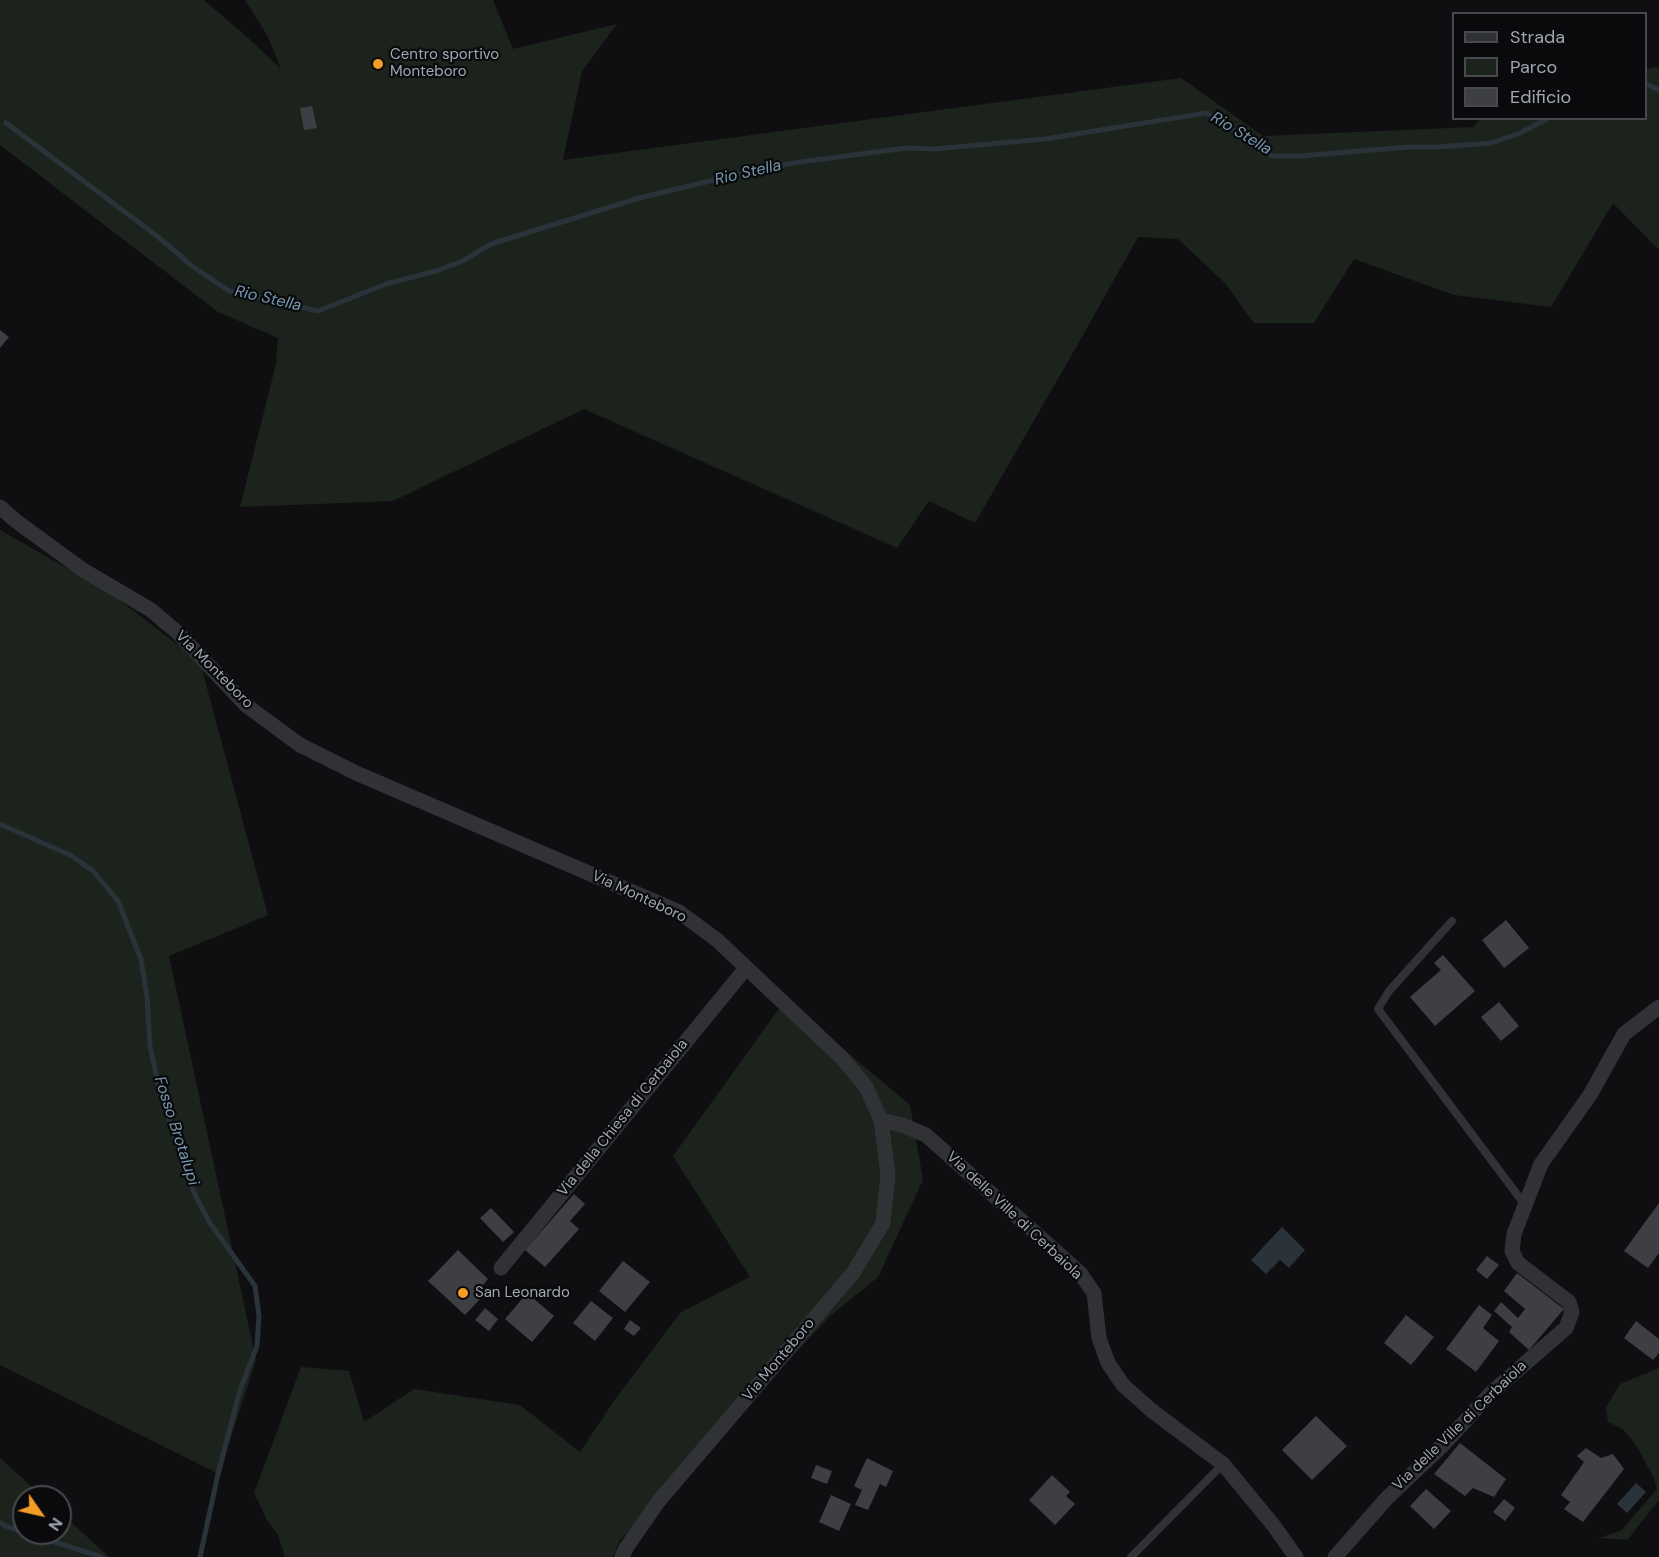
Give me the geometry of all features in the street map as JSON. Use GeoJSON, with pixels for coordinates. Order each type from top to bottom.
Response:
{"type":"FeatureCollection","features":[{"type":"Feature","properties":{"kind":"street","name":"Via Monteboro"},"geometry":{"type":"LineString","coordinates":[[0,507],[83,570],[151,610],[178,633],[248,706],[300,745],[356,773],[679,912],[717,940],[843,1058],[866,1087],[881,1120],[888,1174],[883,1223],[854,1273],[658,1502],[622,1557]]}},
{"type":"Feature","properties":{"kind":"street","name":"Via della Chiesa di Cerbaiola"},"geometry":{"type":"LineString","coordinates":[[501,1268],[746,968]]}},
{"type":"Feature","properties":{"kind":"street","name":"Via delle Ville di Cerbaiola"},"geometry":{"type":"LineString","coordinates":[[1335,1557],[1387,1498],[1443,1445],[1491,1393],[1566,1328],[1572,1312],[1569,1302],[1518,1263],[1512,1251],[1514,1234],[1541,1164],[1590,1095],[1624,1034],[1659,1006]]}},
{"type":"Feature","properties":{"kind":"street","name":"Via delle Ville di Cerbaiola"},"geometry":{"type":"LineString","coordinates":[[881,1120],[902,1125],[926,1135],[1080,1273],[1094,1293],[1099,1338],[1108,1364],[1123,1385],[1151,1410],[1223,1464],[1274,1526],[1296,1557]]}},
{"type":"Feature","properties":{"kind":"lane"},"geometry":{"type":"LineString","coordinates":[[1452,921],[1389,991],[1378,1009],[1526,1206]]}},
{"type":"Feature","properties":{"kind":"lane"},"geometry":{"type":"LineString","coordinates":[[1131,1557],[1223,1464]]}},
{"type":"Feature","properties":{"kind":"green space"},"geometry":{"type":"Polygon","coordinates":[[[0,0],[204,0],[281,69],[267,35],[245,0],[493,0],[513,49],[617,24],[582,71],[563,160],[1181,78],[1263,136],[1474,127],[1479,120],[1647,120],[1647,69],[1659,67],[1659,250],[1613,203],[1551,307],[1454,295],[1354,259],[1314,323],[1254,323],[1225,283],[1178,239],[1138,237],[975,523],[929,501],[897,548],[584,409],[393,501],[240,507],[276,364],[278,338],[218,312],[0,145],[0,0]]]}},
{"type":"Feature","properties":{"kind":"green space"},"geometry":{"type":"Polygon","coordinates":[[[0,530],[109,592],[200,662],[268,915],[169,956],[256,1360],[219,1474],[0,1365],[0,530]]]}},
{"type":"Feature","properties":{"kind":"green space"},"geometry":{"type":"Polygon","coordinates":[[[785,1000],[910,1105],[923,1180],[878,1277],[829,1317],[620,1540],[613,1557],[285,1557],[278,1535],[267,1520],[254,1493],[301,1367],[349,1371],[364,1422],[414,1389],[520,1405],[580,1452],[616,1398],[681,1312],[750,1277],[673,1156],[785,1000]]]}},
{"type":"Feature","properties":{"kind":"green space"},"geometry":{"type":"Polygon","coordinates":[[[1659,1368],[1659,1500],[1627,1540],[1599,1538],[1622,1530],[1657,1489],[1654,1478],[1636,1445],[1623,1429],[1608,1422],[1606,1407],[1620,1384],[1659,1368]]]}},
{"type":"Feature","properties":{"kind":"green space"},"geometry":{"type":"Polygon","coordinates":[[[0,1458],[30,1485],[12,1485],[12,1545],[72,1545],[72,1523],[109,1557],[0,1557],[0,1458]]]}},
{"type":"Feature","properties":{"kind":"shaded area"},"geometry":{"type":"Polygon","coordinates":[[[1282,1227],[1305,1250],[1289,1268],[1280,1260],[1266,1274],[1251,1260],[1282,1227]]]}},
{"type":"Feature","properties":{"kind":"shaded area"},"geometry":{"type":"Polygon","coordinates":[[[1636,1483],[1646,1492],[1627,1513],[1617,1504],[1636,1483]]]}},
{"type":"Feature","properties":{"kind":"building"},"geometry":{"type":"Polygon","coordinates":[[[312,106],[317,128],[304,130],[300,108],[312,106]]]}},
{"type":"Feature","properties":{"kind":"building"},"geometry":{"type":"Polygon","coordinates":[[[0,330],[9,337],[0,348],[0,330]]]}},
{"type":"Feature","properties":{"kind":"building"},"geometry":{"type":"Polygon","coordinates":[[[1506,920],[1529,948],[1504,968],[1482,940],[1506,920]]]}},
{"type":"Feature","properties":{"kind":"building"},"geometry":{"type":"Polygon","coordinates":[[[1443,955],[1475,991],[1435,1026],[1410,997],[1441,970],[1434,963],[1443,955]]]}},
{"type":"Feature","properties":{"kind":"building"},"geometry":{"type":"Polygon","coordinates":[[[1499,1002],[1519,1026],[1501,1041],[1481,1017],[1499,1002]]]}},
{"type":"Feature","properties":{"kind":"building"},"geometry":{"type":"Polygon","coordinates":[[[574,1194],[585,1204],[570,1221],[579,1229],[545,1267],[525,1250],[574,1194]]]}},
{"type":"Feature","properties":{"kind":"building"},"geometry":{"type":"Polygon","coordinates":[[[1659,1203],[1659,1253],[1648,1268],[1624,1251],[1659,1203]]]}},
{"type":"Feature","properties":{"kind":"building"},"geometry":{"type":"Polygon","coordinates":[[[491,1208],[514,1232],[503,1242],[480,1218],[491,1208]]]}},
{"type":"Feature","properties":{"kind":"building"},"geometry":{"type":"Polygon","coordinates":[[[458,1250],[488,1279],[479,1290],[484,1295],[465,1315],[428,1281],[458,1250]]]}},
{"type":"Feature","properties":{"kind":"building"},"geometry":{"type":"Polygon","coordinates":[[[1487,1256],[1499,1265],[1487,1279],[1476,1270],[1487,1256]]]}},
{"type":"Feature","properties":{"kind":"building"},"geometry":{"type":"Polygon","coordinates":[[[623,1261],[650,1282],[625,1312],[599,1291],[623,1261]]]}},
{"type":"Feature","properties":{"kind":"building"},"geometry":{"type":"Polygon","coordinates":[[[1517,1273],[1564,1309],[1529,1350],[1509,1332],[1512,1327],[1494,1311],[1501,1302],[1518,1318],[1525,1309],[1504,1291],[1517,1273]]]}},
{"type":"Feature","properties":{"kind":"building"},"geometry":{"type":"Polygon","coordinates":[[[527,1293],[554,1316],[532,1342],[505,1319],[527,1293]]]}},
{"type":"Feature","properties":{"kind":"building"},"geometry":{"type":"Polygon","coordinates":[[[591,1301],[613,1318],[595,1341],[573,1323],[591,1301]]]}},
{"type":"Feature","properties":{"kind":"building"},"geometry":{"type":"Polygon","coordinates":[[[1479,1305],[1492,1315],[1483,1328],[1499,1341],[1476,1372],[1446,1349],[1479,1305]]]}},
{"type":"Feature","properties":{"kind":"building"},"geometry":{"type":"Polygon","coordinates":[[[485,1308],[498,1319],[489,1331],[475,1320],[485,1308]]]}},
{"type":"Feature","properties":{"kind":"building"},"geometry":{"type":"Polygon","coordinates":[[[1406,1315],[1434,1337],[1411,1365],[1384,1343],[1406,1315]]]}},
{"type":"Feature","properties":{"kind":"building"},"geometry":{"type":"Polygon","coordinates":[[[630,1320],[641,1328],[634,1336],[624,1329],[630,1320]]]}},
{"type":"Feature","properties":{"kind":"building"},"geometry":{"type":"Polygon","coordinates":[[[1636,1321],[1659,1339],[1659,1353],[1653,1360],[1624,1338],[1636,1321]]]}},
{"type":"Feature","properties":{"kind":"building"},"geometry":{"type":"Polygon","coordinates":[[[1316,1416],[1347,1446],[1312,1480],[1282,1450],[1316,1416]]]}},
{"type":"Feature","properties":{"kind":"building"},"geometry":{"type":"Polygon","coordinates":[[[1460,1443],[1506,1479],[1494,1497],[1473,1488],[1465,1496],[1434,1474],[1460,1443]]]}},
{"type":"Feature","properties":{"kind":"building"},"geometry":{"type":"Polygon","coordinates":[[[1586,1448],[1601,1458],[1613,1454],[1624,1469],[1583,1522],[1564,1509],[1570,1502],[1561,1495],[1584,1462],[1577,1456],[1586,1448]]]}},
{"type":"Feature","properties":{"kind":"building"},"geometry":{"type":"Polygon","coordinates":[[[867,1458],[893,1471],[886,1487],[880,1484],[868,1510],[855,1505],[862,1490],[854,1486],[867,1458]]]}},
{"type":"Feature","properties":{"kind":"building"},"geometry":{"type":"Polygon","coordinates":[[[816,1465],[832,1471],[827,1484],[811,1478],[816,1465]]]}},
{"type":"Feature","properties":{"kind":"building"},"geometry":{"type":"Polygon","coordinates":[[[1052,1475],[1070,1492],[1066,1496],[1075,1504],[1055,1525],[1029,1500],[1052,1475]]]}},
{"type":"Feature","properties":{"kind":"building"},"geometry":{"type":"Polygon","coordinates":[[[1426,1489],[1451,1511],[1434,1529],[1410,1506],[1426,1489]]]}},
{"type":"Feature","properties":{"kind":"building"},"geometry":{"type":"Polygon","coordinates":[[[831,1495],[851,1504],[839,1531],[819,1522],[831,1495]]]}},
{"type":"Feature","properties":{"kind":"building"},"geometry":{"type":"Polygon","coordinates":[[[1504,1499],[1515,1508],[1505,1521],[1493,1512],[1504,1499]]]}},
{"type":"Feature","properties":{"kind":"waterway","name":"Rio Stella"},"geometry":{"type":"LineString","coordinates":[[1647,84],[1659,90]]}},
{"type":"Feature","properties":{"kind":"waterway","name":"Rio Stella"},"geometry":{"type":"LineString","coordinates":[[6,123],[157,236],[192,266],[229,291],[318,311],[386,284],[436,271],[463,261],[491,244],[639,198],[793,163],[906,148],[934,149],[1045,139],[1206,113],[1227,125],[1260,151],[1272,156],[1491,143],[1520,133],[1545,120]]}},
{"type":"Feature","properties":{"kind":"waterway","name":"Fosso Brotalupi"},"geometry":{"type":"LineString","coordinates":[[0,824],[72,856],[93,871],[118,901],[141,959],[147,998],[150,1046],[159,1088],[185,1170],[210,1223],[255,1286],[259,1316],[257,1346],[240,1390],[218,1474],[200,1557]]}},
{"type":"Feature","properties":{"kind":"waterway"},"geometry":{"type":"LineString","coordinates":[[0,1523],[12,1528]]}},
{"type":"Feature","properties":{"kind":"waterway"},"geometry":{"type":"LineString","coordinates":[[64,1545],[101,1557]]}},
{"type":"Feature","properties":{"kind":"place","name":"Centro sportivo Monteboro"},"geometry":{"type":"Point","coordinates":[378,64]}},
{"type":"Feature","properties":{"kind":"place","name":"San Leonardo"},"geometry":{"type":"Point","coordinates":[463,1293]}}]}
